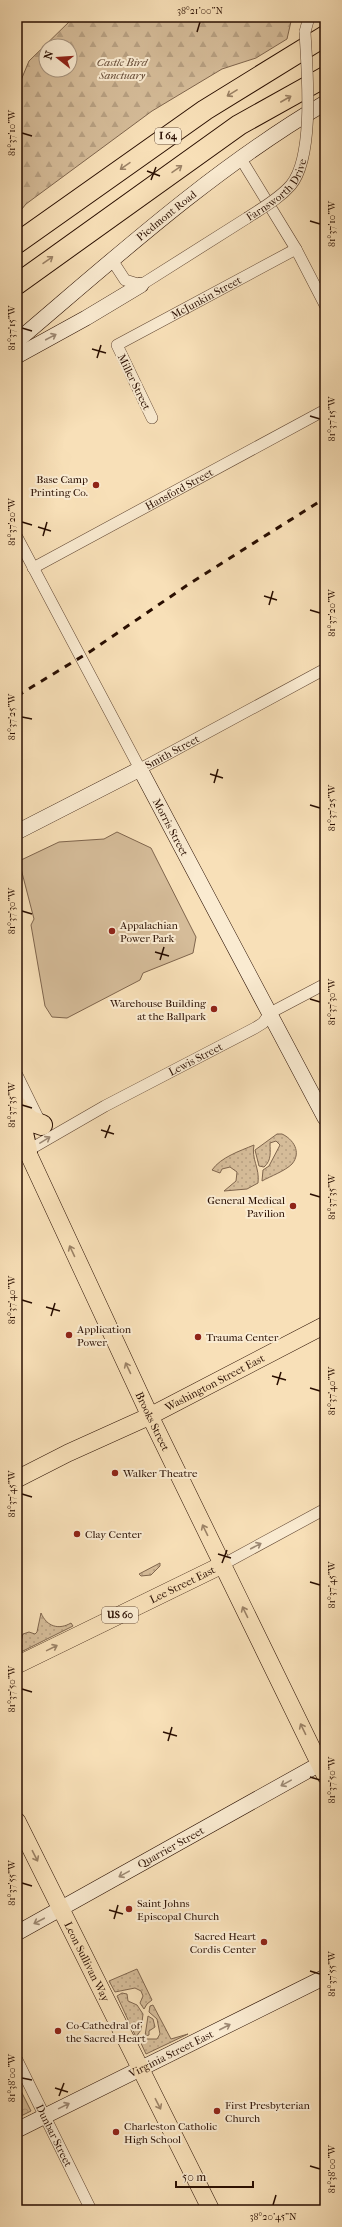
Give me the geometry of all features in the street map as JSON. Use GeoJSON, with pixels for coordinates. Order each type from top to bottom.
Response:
{"type":"FeatureCollection","features":[{"type":"Feature","properties":{"kind":"highway","name":"I 64"},"geometry":{"type":"LineString","coordinates":[[17,244],[31,232],[205,110],[325,36]]}},
{"type":"Feature","properties":{"kind":"highway"},"geometry":{"type":"LineString","coordinates":[[22,280],[239,125],[325,76]]}},
{"type":"Feature","properties":{"kind":"highway"},"geometry":{"type":"LineString","coordinates":[[18,1108],[31,1121],[42,1125]]}},
{"type":"Feature","properties":{"kind":"highway"},"geometry":{"type":"LineString","coordinates":[[18,1108],[27,1151]]}},
{"type":"Feature","properties":{"kind":"main road","name":"Brooks Street"},"geometry":{"type":"LineString","coordinates":[[27,1151],[150,1416],[222,1565],[323,1766]]}},
{"type":"Feature","properties":{"kind":"main road","name":"Washington Street East"},"geometry":{"type":"LineString","coordinates":[[17,1479],[68,1452],[150,1416],[325,1325]]}},
{"type":"Feature","properties":{"kind":"main road","name":"Lee Street East"},"geometry":{"type":"LineString","coordinates":[[17,1665],[222,1565]]}},
{"type":"Feature","properties":{"kind":"main road","name":"Leon Sullivan Way"},"geometry":{"type":"LineString","coordinates":[[17,1821],[211,2210]]}},
{"type":"Feature","properties":{"kind":"street","name":"Farnsworth Drive"},"geometry":{"type":"LineString","coordinates":[[141,285],[280,196],[292,184],[300,169],[307,131],[305,32],[309,17]]}},
{"type":"Feature","properties":{"kind":"street","name":"Piedmont Road"},"geometry":{"type":"LineString","coordinates":[[17,341],[185,199],[301,117],[325,103]]}},
{"type":"Feature","properties":{"kind":"street"},"geometry":{"type":"LineString","coordinates":[[242,159],[296,249],[325,305]]}},
{"type":"Feature","properties":{"kind":"street","name":"McJunkin Street"},"geometry":{"type":"LineString","coordinates":[[117,345],[296,249]]}},
{"type":"Feature","properties":{"kind":"street"},"geometry":{"type":"LineString","coordinates":[[112,260],[124,280],[141,285]]}},
{"type":"Feature","properties":{"kind":"street"},"geometry":{"type":"LineString","coordinates":[[17,356],[86,318],[141,285]]}},
{"type":"Feature","properties":{"kind":"street","name":"Miller Street"},"geometry":{"type":"LineString","coordinates":[[117,345],[152,418]]}},
{"type":"Feature","properties":{"kind":"street","name":"Hansford Street"},"geometry":{"type":"LineString","coordinates":[[34,568],[325,410]]}},
{"type":"Feature","properties":{"kind":"street","name":"Morris Street"},"geometry":{"type":"LineString","coordinates":[[17,537],[325,1118]]}},
{"type":"Feature","properties":{"kind":"street","name":"Smith Street"},"geometry":{"type":"LineString","coordinates":[[17,832],[140,769],[325,669]]}},
{"type":"Feature","properties":{"kind":"street","name":"Lewis Street"},"geometry":{"type":"LineString","coordinates":[[27,1151],[63,1129],[256,1028],[263,1023],[270,1013],[325,984]]}},
{"type":"Feature","properties":{"kind":"street"},"geometry":{"type":"LineString","coordinates":[[17,1075],[42,1125],[63,1129]]}},
{"type":"Feature","properties":{"kind":"street"},"geometry":{"type":"LineString","coordinates":[[17,1131],[27,1151]]}},
{"type":"Feature","properties":{"kind":"street","name":"Lee Street East"},"geometry":{"type":"LineString","coordinates":[[222,1565],[325,1509]]}},
{"type":"Feature","properties":{"kind":"street","name":"Quarrier Street"},"geometry":{"type":"LineString","coordinates":[[17,1933],[323,1766]]}},
{"type":"Feature","properties":{"kind":"street","name":"Virginia Street East"},"geometry":{"type":"LineString","coordinates":[[17,2130],[325,1977]]}},
{"type":"Feature","properties":{"kind":"street","name":"Dunbar Street"},"geometry":{"type":"LineString","coordinates":[[17,2060],[91,2210]]}},
{"type":"Feature","properties":{"kind":"green space","name":"Castle Bird Sanctuary"},"geometry":{"type":"Polygon","coordinates":[[[84,17],[292,17],[287,39],[256,58],[222,69],[152,111],[26,204],[17,215],[17,100],[19,85],[29,61],[38,52],[38,78],[78,78],[78,38],[53,38],[72,19],[84,17]]]}},
{"type":"Feature","properties":{"kind":"green space","name":"Appalachian Power Park"},"geometry":{"type":"Polygon","coordinates":[[[117,832],[151,848],[196,937],[193,953],[143,973],[140,980],[67,1018],[52,1017],[45,1006],[31,925],[34,919],[19,861],[59,842],[104,839],[117,832]]]}},
{"type":"Feature","properties":{"kind":"green space"},"geometry":{"type":"Polygon","coordinates":[[[277,1134],[286,1136],[293,1143],[296,1151],[295,1159],[286,1169],[262,1181],[263,1170],[269,1166],[280,1145],[276,1141],[270,1143],[269,1159],[264,1167],[259,1166],[255,1150],[277,1134]]]}},
{"type":"Feature","properties":{"kind":"green space"},"geometry":{"type":"Polygon","coordinates":[[[254,1145],[253,1150],[258,1173],[258,1183],[247,1189],[224,1191],[236,1181],[237,1172],[230,1167],[222,1169],[220,1173],[212,1170],[220,1161],[254,1145]]]}},
{"type":"Feature","properties":{"kind":"green space"},"geometry":{"type":"Polygon","coordinates":[[[160,1563],[160,1566],[151,1575],[141,1576],[139,1574],[160,1563]]]}},
{"type":"Feature","properties":{"kind":"green space"},"geometry":{"type":"Polygon","coordinates":[[[41,1613],[50,1624],[54,1626],[58,1627],[71,1623],[73,1626],[17,1654],[17,1640],[21,1640],[23,1634],[29,1632],[35,1634],[37,1632],[41,1613]]]}},
{"type":"Feature","properties":{"kind":"green space"},"geometry":{"type":"Polygon","coordinates":[[[137,1969],[152,2000],[144,2009],[140,2003],[143,1996],[141,1991],[135,1988],[115,1992],[109,1981],[137,1969]]]}},
{"type":"Feature","properties":{"kind":"green space"},"geometry":{"type":"Polygon","coordinates":[[[122,1993],[127,1994],[128,2001],[137,2005],[143,2014],[141,2030],[136,2037],[117,1996],[122,1993]]]}},
{"type":"Feature","properties":{"kind":"green space"},"geometry":{"type":"Polygon","coordinates":[[[153,2005],[171,2039],[188,2034],[146,2054],[139,2039],[157,2039],[160,2034],[157,2019],[149,2012],[150,2006],[153,2005]]]}},
{"type":"Feature","properties":{"kind":"green space"},"geometry":{"type":"Polygon","coordinates":[[[148,2016],[153,2019],[155,2027],[149,2031],[149,2035],[145,2036],[148,2016]]]}},
{"type":"Feature","properties":{"kind":"green space"},"geometry":{"type":"Polygon","coordinates":[[[17,2083],[31,2111],[17,2118],[17,2083]]]}},
{"type":"Feature","properties":{"kind":"railway"},"geometry":{"type":"LineString","coordinates":[[17,696],[91,651],[189,584],[325,498]]}},
{"type":"Feature","properties":{"kind":"place","name":"Base Camp Printing Co."},"geometry":{"type":"Point","coordinates":[96,485]}},
{"type":"Feature","properties":{"kind":"place","name":"Appalachian Power Park"},"geometry":{"type":"Point","coordinates":[112,931]}},
{"type":"Feature","properties":{"kind":"place","name":"Warehouse Building at the Ballpark"},"geometry":{"type":"Point","coordinates":[214,1009]}},
{"type":"Feature","properties":{"kind":"place","name":"General Medical Pavilion"},"geometry":{"type":"Point","coordinates":[293,1206]}},
{"type":"Feature","properties":{"kind":"place","name":"Application Power"},"geometry":{"type":"Point","coordinates":[69,1335]}},
{"type":"Feature","properties":{"kind":"place","name":"Trauma Center"},"geometry":{"type":"Point","coordinates":[198,1337]}},
{"type":"Feature","properties":{"kind":"place","name":"Walker Theatre"},"geometry":{"type":"Point","coordinates":[115,1473]}},
{"type":"Feature","properties":{"kind":"place","name":"Clay Center"},"geometry":{"type":"Point","coordinates":[77,1534]}},
{"type":"Feature","properties":{"kind":"place","name":"Saint Johns Episcopal Church"},"geometry":{"type":"Point","coordinates":[129,1909]}},
{"type":"Feature","properties":{"kind":"place","name":"Sacred Heart Cordis Center"},"geometry":{"type":"Point","coordinates":[264,1942]}},
{"type":"Feature","properties":{"kind":"place","name":"Co-Cathedral of the Sacred Heart"},"geometry":{"type":"Point","coordinates":[58,2031]}},
{"type":"Feature","properties":{"kind":"place","name":"First Presbyterian Church"},"geometry":{"type":"Point","coordinates":[217,2111]}},
{"type":"Feature","properties":{"kind":"place","name":"Charleston Catholic High School"},"geometry":{"type":"Point","coordinates":[116,2132]}}]}
